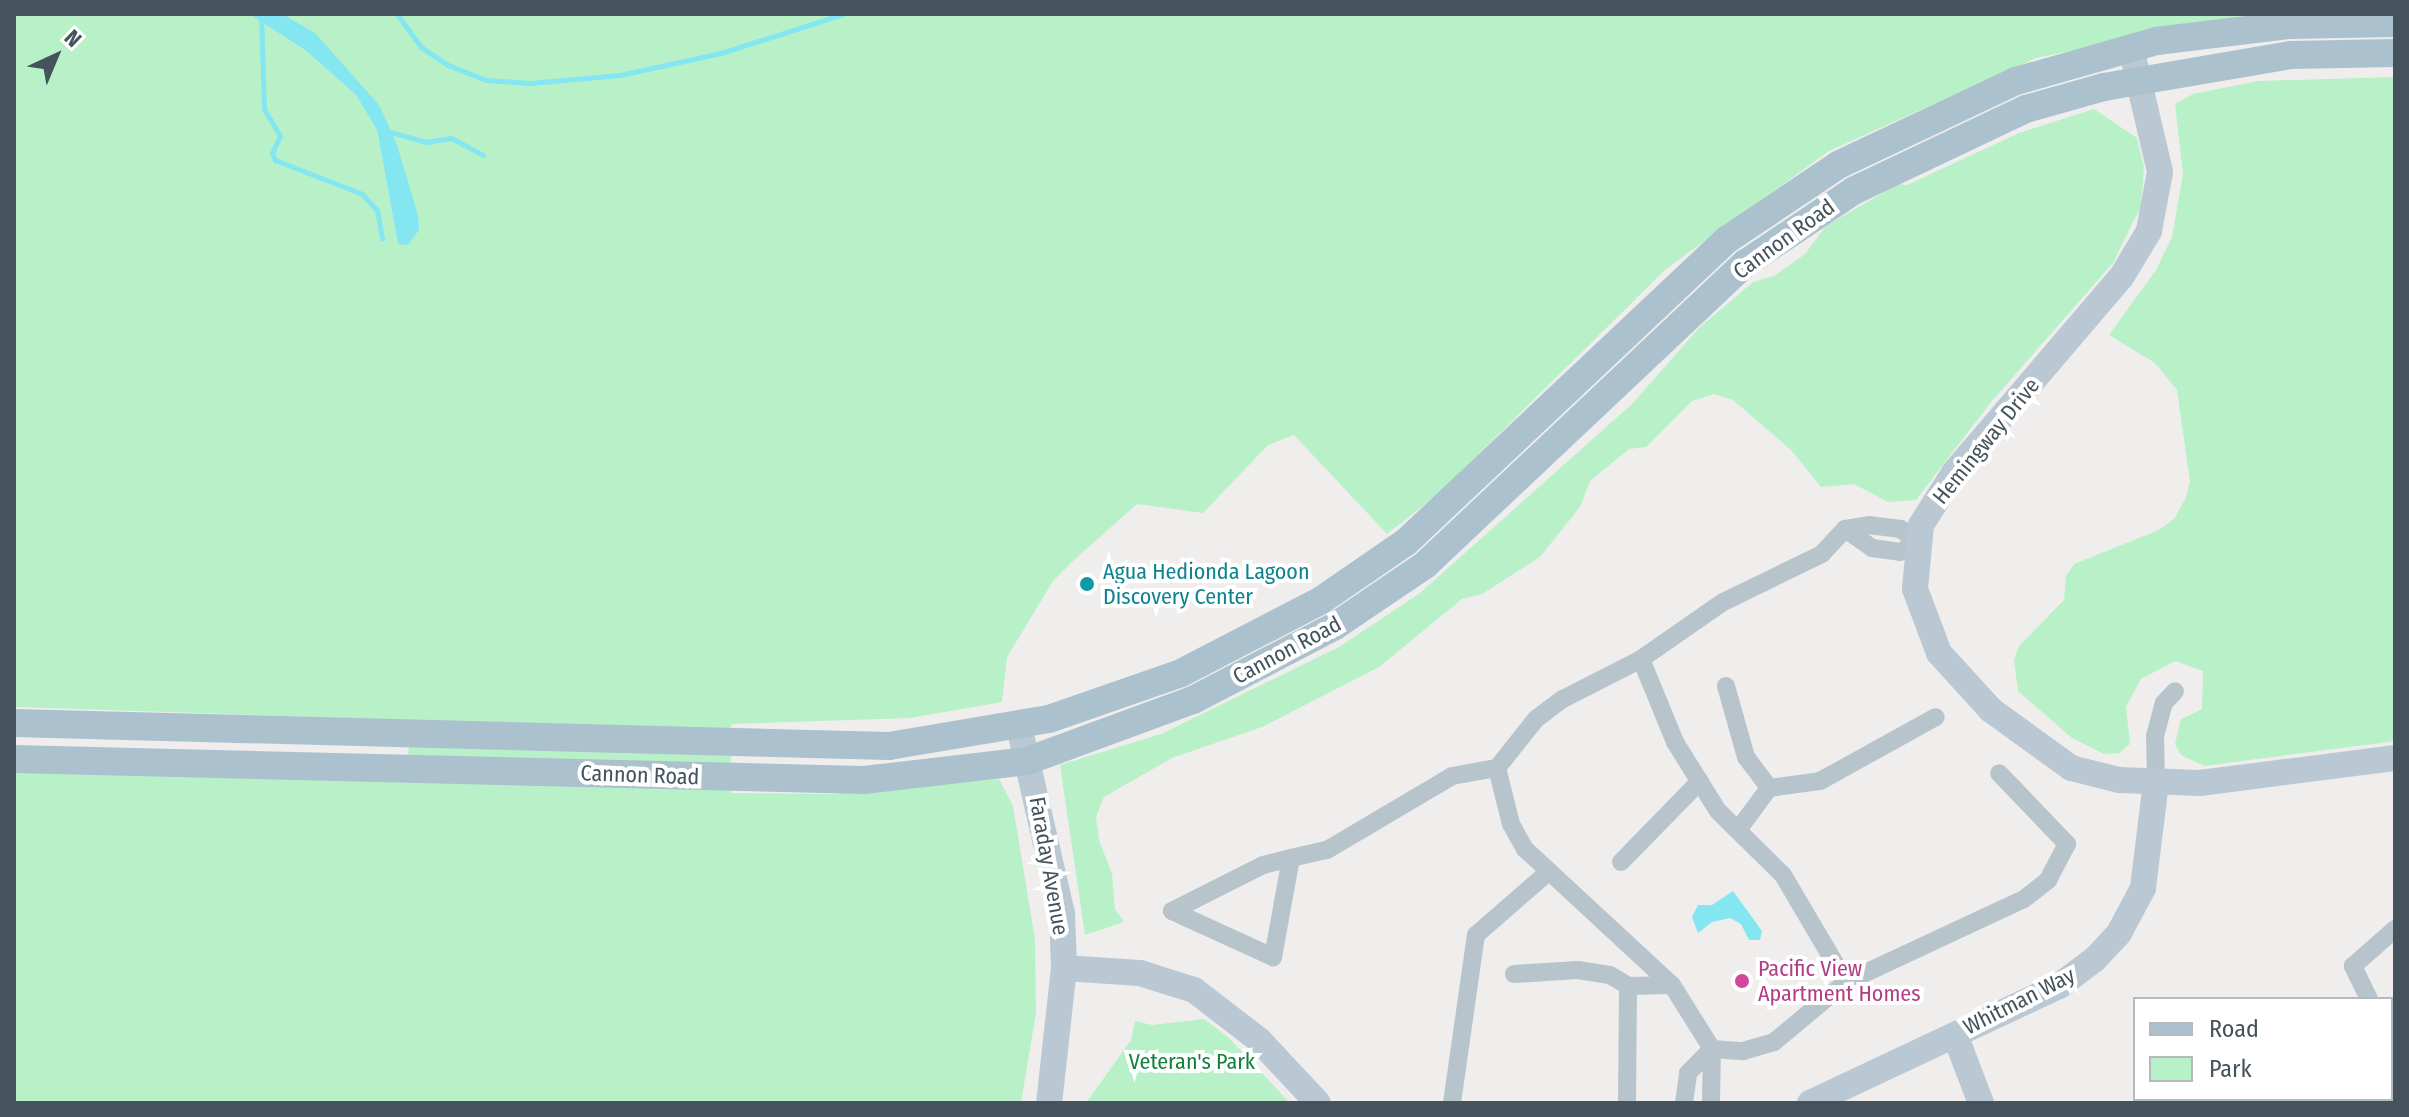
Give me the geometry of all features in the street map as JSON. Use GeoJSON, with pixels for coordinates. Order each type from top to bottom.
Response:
{"type":"FeatureCollection","features":[{"type":"Feature","properties":{"kind":"main road","name":"Cannon Road"},"geometry":{"type":"LineString","coordinates":[[14,723],[736,746],[889,746],[1019,726],[1181,673],[1344,584],[1406,542],[1728,239],[1838,165],[2016,81],[2131,48],[2288,25],[2395,23]]}},
{"type":"Feature","properties":{"kind":"main road","name":"Cannon Road"},"geometry":{"type":"LineString","coordinates":[[14,759],[406,767],[736,779],[893,780],[1029,766],[1193,700],[1335,626],[1425,565],[1746,263],[1853,191],[2026,109],[2140,79],[2291,55],[2395,53]]}},
{"type":"Feature","properties":{"kind":"street","name":"Hemingway Drive"},"geometry":{"type":"LineString","coordinates":[[2131,48],[2160,172],[2144,243],[2095,309],[1954,473],[1921,525],[1915,589],[1939,653],[1991,710],[2071,768],[2119,780],[2200,783],[2395,758]]}},
{"type":"Feature","properties":{"kind":"street"},"geometry":{"type":"LineString","coordinates":[[1291,858],[1273,957],[1172,911],[1263,865],[1291,858],[1327,850],[1452,776],[1497,768],[1536,719],[1563,699],[1641,659],[1723,602],[1822,554],[1845,529],[1872,548],[1900,552],[1918,543]]}},
{"type":"Feature","properties":{"kind":"street"},"geometry":{"type":"LineString","coordinates":[[1641,659],[1675,742],[1738,830],[1783,875],[1846,982]]}},
{"type":"Feature","properties":{"kind":"street"},"geometry":{"type":"LineString","coordinates":[[1726,686],[1746,757],[1769,788]]}},
{"type":"Feature","properties":{"kind":"street","name":"Whitman Way"},"geometry":{"type":"LineString","coordinates":[[1810,1103],[2059,986],[2095,959],[2119,933],[2143,888],[2156,782],[2155,736],[2164,703],[2175,691]]}},
{"type":"Feature","properties":{"kind":"street"},"geometry":{"type":"LineString","coordinates":[[1738,830],[1769,788],[1820,781],[1936,717]]}},
{"type":"Feature","properties":{"kind":"street","name":"Faraday Avenue"},"geometry":{"type":"LineString","coordinates":[[1019,726],[1062,913],[1064,968],[1049,1103]]}},
{"type":"Feature","properties":{"kind":"street"},"geometry":{"type":"LineString","coordinates":[[1497,768],[1511,824],[1547,873],[1672,985],[1712,1049],[1711,1103]]}},
{"type":"Feature","properties":{"kind":"street"},"geometry":{"type":"LineString","coordinates":[[1684,1103],[1688,1073],[1712,1049],[1743,1051],[1774,1042],[1846,982],[2024,899],[2048,880],[2067,844],[1999,773]]}},
{"type":"Feature","properties":{"kind":"street"},"geometry":{"type":"LineString","coordinates":[[1621,862],[1700,781]]}},
{"type":"Feature","properties":{"kind":"street"},"geometry":{"type":"LineString","coordinates":[[1452,1103],[1476,935],[1547,873]]}},
{"type":"Feature","properties":{"kind":"street"},"geometry":{"type":"LineString","coordinates":[[2368,997],[2353,966],[2395,929]]}},
{"type":"Feature","properties":{"kind":"street"},"geometry":{"type":"LineString","coordinates":[[1064,968],[1140,973],[1194,990],[1259,1040],[1318,1103]]}},
{"type":"Feature","properties":{"kind":"street"},"geometry":{"type":"LineString","coordinates":[[1514,974],[1578,970],[1610,975],[1628,986],[1672,985]]}},
{"type":"Feature","properties":{"kind":"street"},"geometry":{"type":"LineString","coordinates":[[1627,1103],[1628,986]]}},
{"type":"Feature","properties":{"kind":"street"},"geometry":{"type":"LineString","coordinates":[[1955,1035],[1981,1103]]}},
{"type":"Feature","properties":{"kind":"green space"},"geometry":{"type":"Polygon","coordinates":[[[14,14],[249,14],[305,50],[356,95],[377,130],[398,244],[418,215],[395,148],[315,33],[283,14],[2251,14],[2036,58],[1829,151],[1666,269],[1439,493],[1387,534],[1294,435],[1268,445],[1203,513],[1137,504],[1074,560],[1053,581],[1007,657],[1002,702],[910,718],[731,724],[731,793],[830,794],[999,779],[1013,806],[1035,939],[1036,1013],[1021,1103],[14,1103],[14,771],[408,782],[409,720],[14,707],[14,14]]]}},
{"type":"Feature","properties":{"kind":"green space"},"geometry":{"type":"Polygon","coordinates":[[[2395,77],[2395,741],[2204,766],[2181,755],[2175,744],[2181,719],[2202,709],[2203,671],[2175,661],[2141,679],[2126,707],[2130,744],[2119,753],[2104,754],[2072,738],[2018,691],[2014,660],[2019,646],[2064,600],[2066,576],[2074,564],[2159,530],[2175,518],[2186,497],[2190,482],[2177,390],[2155,363],[2109,335],[2156,270],[2172,237],[2183,174],[2175,104],[2193,94],[2258,81],[2395,77]]]}},
{"type":"Feature","properties":{"kind":"green space"},"geometry":{"type":"Polygon","coordinates":[[[2094,109],[2137,138],[2144,168],[2141,206],[2113,263],[1991,402],[1916,500],[1888,502],[1854,484],[1821,487],[1791,450],[1733,400],[1714,394],[1692,401],[1646,447],[1629,449],[1590,481],[1580,507],[1540,557],[1482,594],[1462,599],[1379,667],[1262,727],[1172,758],[1104,797],[1096,817],[1099,840],[1112,874],[1115,909],[1124,922],[1085,935],[1060,765],[1161,734],[1339,647],[1420,593],[1632,404],[1700,327],[1753,282],[1774,276],[1805,254],[1826,226],[1898,184],[1907,185],[2019,133],[2094,109]]]}},
{"type":"Feature","properties":{"kind":"green space","name":"Veteran's Park"},"geometry":{"type":"Polygon","coordinates":[[[1204,1019],[1228,1037],[1290,1103],[1086,1103],[1131,1040],[1135,1021],[1152,1025],[1204,1019]]]}},
{"type":"Feature","properties":{"kind":"water"},"geometry":{"type":"Polygon","coordinates":[[[249,14],[283,14],[315,33],[379,105],[396,142],[418,215],[419,230],[408,245],[398,244],[377,130],[356,95],[305,50],[249,14]]]}},
{"type":"Feature","properties":{"kind":"water"},"geometry":{"type":"Polygon","coordinates":[[[1733,891],[1762,931],[1760,940],[1749,940],[1741,924],[1730,918],[1712,922],[1698,933],[1692,917],[1698,905],[1712,905],[1733,891]]]}},
{"type":"Feature","properties":{"kind":"waterway"},"geometry":{"type":"LineString","coordinates":[[261,14],[264,109],[280,136],[272,153],[275,160],[362,194],[377,210],[382,239]]}},
{"type":"Feature","properties":{"kind":"waterway"},"geometry":{"type":"LineString","coordinates":[[397,14],[421,47],[448,65],[486,80],[530,83],[620,75],[721,53],[843,14]]}},
{"type":"Feature","properties":{"kind":"waterway"},"geometry":{"type":"LineString","coordinates":[[387,131],[426,142],[451,138],[483,155]]}},
{"type":"Feature","properties":{"kind":"place","name":"Agua Hedionda Lagoon Discovery Center"},"geometry":{"type":"Point","coordinates":[1087,584]}},
{"type":"Feature","properties":{"kind":"place","name":"Pacific View Apartment Homes"},"geometry":{"type":"Point","coordinates":[1742,981]}}]}
